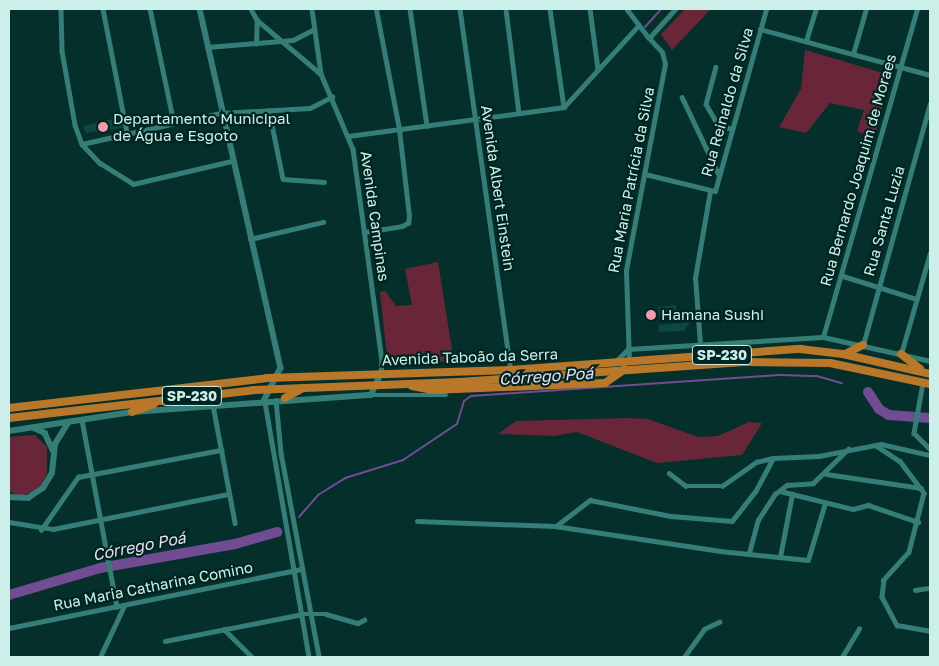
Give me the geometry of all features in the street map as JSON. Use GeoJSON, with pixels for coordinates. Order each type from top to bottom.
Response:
{"type":"FeatureCollection","features":[{"type":"Feature","properties":{"kind":"highway"},"geometry":{"type":"LineString","coordinates":[[843,354],[862,345]]}},
{"type":"Feature","properties":{"kind":"highway","name":"Avenida Taboão da Serra"},"geometry":{"type":"LineString","coordinates":[[9,418],[272,389],[406,384],[624,371],[800,349],[843,354],[928,373]]}},
{"type":"Feature","properties":{"kind":"highway"},"geometry":{"type":"LineString","coordinates":[[901,354],[928,373]]}},
{"type":"Feature","properties":{"kind":"highway","name":"Avenida Taboão da Serra"},"geometry":{"type":"LineString","coordinates":[[9,408],[280,374],[289,377],[511,370],[612,365],[629,362],[830,363],[926,384]]}},
{"type":"Feature","properties":{"kind":"highway"},"geometry":{"type":"LineString","coordinates":[[624,371],[629,362]]}},
{"type":"Feature","properties":{"kind":"highway"},"geometry":{"type":"LineString","coordinates":[[285,398],[306,387]]}},
{"type":"Feature","properties":{"kind":"highway"},"geometry":{"type":"LineString","coordinates":[[132,412],[179,398]]}},
{"type":"Feature","properties":{"kind":"main road"},"geometry":{"type":"LineString","coordinates":[[200,9],[221,113],[280,374],[265,400]]}},
{"type":"Feature","properties":{"kind":"main road"},"geometry":{"type":"LineString","coordinates":[[9,431],[132,412],[285,398],[371,395],[381,373]]}},
{"type":"Feature","properties":{"kind":"main road"},"geometry":{"type":"LineString","coordinates":[[9,497],[28,498],[43,488],[52,473],[54,450],[69,422]]}},
{"type":"Feature","properties":{"kind":"main road"},"geometry":{"type":"LineString","coordinates":[[48,438],[52,425]]}},
{"type":"Feature","properties":{"kind":"main road"},"geometry":{"type":"LineString","coordinates":[[34,428],[48,438],[54,450]]}},
{"type":"Feature","properties":{"kind":"street"},"geometry":{"type":"LineString","coordinates":[[61,9],[62,51],[82,144],[100,163],[132,184],[232,161]]}},
{"type":"Feature","properties":{"kind":"street"},"geometry":{"type":"LineString","coordinates":[[103,9],[127,133]]}},
{"type":"Feature","properties":{"kind":"street"},"geometry":{"type":"LineString","coordinates":[[150,9],[174,123]]}},
{"type":"Feature","properties":{"kind":"street"},"geometry":{"type":"LineString","coordinates":[[251,9],[257,20],[321,74]]}},
{"type":"Feature","properties":{"kind":"street","name":"Avenida Campinas"},"geometry":{"type":"LineString","coordinates":[[312,9],[313,30],[321,74],[348,136],[365,232],[381,373]]}},
{"type":"Feature","properties":{"kind":"street"},"geometry":{"type":"LineString","coordinates":[[365,232],[408,223],[399,129],[376,9]]}},
{"type":"Feature","properties":{"kind":"street"},"geometry":{"type":"LineString","coordinates":[[410,9],[427,126]]}},
{"type":"Feature","properties":{"kind":"street","name":"Avenida Albert Einstein"},"geometry":{"type":"LineString","coordinates":[[460,9],[511,370]]}},
{"type":"Feature","properties":{"kind":"street"},"geometry":{"type":"LineString","coordinates":[[506,9],[519,113]]}},
{"type":"Feature","properties":{"kind":"street"},"geometry":{"type":"LineString","coordinates":[[550,9],[564,107]]}},
{"type":"Feature","properties":{"kind":"street"},"geometry":{"type":"LineString","coordinates":[[590,9],[598,69]]}},
{"type":"Feature","properties":{"kind":"street"},"geometry":{"type":"LineString","coordinates":[[627,9],[649,38],[675,9]]}},
{"type":"Feature","properties":{"kind":"street","name":"Rua Reinaldo da Silva"},"geometry":{"type":"LineString","coordinates":[[645,174],[715,191],[766,9]]}},
{"type":"Feature","properties":{"kind":"street"},"geometry":{"type":"LineString","coordinates":[[806,41],[816,9]]}},
{"type":"Feature","properties":{"kind":"street"},"geometry":{"type":"LineString","coordinates":[[853,54],[866,9]]}},
{"type":"Feature","properties":{"kind":"street","name":"Rua Bernardo Joaquim de Moraes"},"geometry":{"type":"LineString","coordinates":[[823,337],[917,9]]}},
{"type":"Feature","properties":{"kind":"street"},"geometry":{"type":"LineString","coordinates":[[256,44],[257,20]]}},
{"type":"Feature","properties":{"kind":"street"},"geometry":{"type":"LineString","coordinates":[[348,136],[564,107],[639,25]]}},
{"type":"Feature","properties":{"kind":"street"},"geometry":{"type":"LineString","coordinates":[[760,29],[930,75]]}},
{"type":"Feature","properties":{"kind":"street"},"geometry":{"type":"LineString","coordinates":[[207,47],[282,41],[313,30]]}},
{"type":"Feature","properties":{"kind":"street","name":"Rua Maria Patrícia da Silva"},"geometry":{"type":"LineString","coordinates":[[629,362],[626,270],[665,64],[662,52],[649,38]]}},
{"type":"Feature","properties":{"kind":"street"},"geometry":{"type":"LineString","coordinates":[[716,67],[706,104],[718,125],[732,129]]}},
{"type":"Feature","properties":{"kind":"street"},"geometry":{"type":"LineString","coordinates":[[82,144],[221,113],[310,108],[332,97]]}},
{"type":"Feature","properties":{"kind":"street"},"geometry":{"type":"LineString","coordinates":[[682,97],[719,175]]}},
{"type":"Feature","properties":{"kind":"street","name":"Rua Santa Luzia"},"geometry":{"type":"LineString","coordinates":[[862,345],[930,104]]}},
{"type":"Feature","properties":{"kind":"street"},"geometry":{"type":"LineString","coordinates":[[269,110],[282,176],[286,181],[324,182]]}},
{"type":"Feature","properties":{"kind":"street"},"geometry":{"type":"LineString","coordinates":[[702,361],[694,278],[710,191]]}},
{"type":"Feature","properties":{"kind":"street"},"geometry":{"type":"LineString","coordinates":[[250,239],[324,222]]}},
{"type":"Feature","properties":{"kind":"street"},"geometry":{"type":"LineString","coordinates":[[901,354],[930,253]]}},
{"type":"Feature","properties":{"kind":"street"},"geometry":{"type":"LineString","coordinates":[[842,276],[917,299]]}},
{"type":"Feature","properties":{"kind":"street"},"geometry":{"type":"LineString","coordinates":[[612,365],[628,349],[823,337],[930,361]]}},
{"type":"Feature","properties":{"kind":"street"},"geometry":{"type":"LineString","coordinates":[[926,384],[918,407],[915,436],[930,448]]}},
{"type":"Feature","properties":{"kind":"street"},"geometry":{"type":"LineString","coordinates":[[371,395],[446,395]]}},
{"type":"Feature","properties":{"kind":"street"},"geometry":{"type":"LineString","coordinates":[[276,399],[281,453],[288,496],[319,657]]}},
{"type":"Feature","properties":{"kind":"street"},"geometry":{"type":"LineString","coordinates":[[265,400],[272,454],[309,657]]}},
{"type":"Feature","properties":{"kind":"street"},"geometry":{"type":"LineString","coordinates":[[212,405],[234,523]]}},
{"type":"Feature","properties":{"kind":"street"},"geometry":{"type":"LineString","coordinates":[[82,420],[117,606]]}},
{"type":"Feature","properties":{"kind":"street"},"geometry":{"type":"LineString","coordinates":[[669,473],[686,486],[722,486],[756,462],[773,458],[819,456],[849,448],[885,444],[930,455]]}},
{"type":"Feature","properties":{"kind":"street"},"geometry":{"type":"LineString","coordinates":[[874,445],[900,461],[920,488],[924,502],[907,556],[884,580],[882,597],[898,625],[907,630],[930,632]]}},
{"type":"Feature","properties":{"kind":"street"},"geometry":{"type":"LineString","coordinates":[[749,553],[762,512],[780,491],[786,485],[813,483],[826,474],[849,448]]}},
{"type":"Feature","properties":{"kind":"street"},"geometry":{"type":"LineString","coordinates":[[41,530],[69,484],[78,477],[92,476],[221,450]]}},
{"type":"Feature","properties":{"kind":"street"},"geometry":{"type":"LineString","coordinates":[[272,454],[281,453]]}},
{"type":"Feature","properties":{"kind":"street"},"geometry":{"type":"LineString","coordinates":[[555,526],[590,500],[671,516],[732,521],[755,492],[773,458]]}},
{"type":"Feature","properties":{"kind":"street"},"geometry":{"type":"LineString","coordinates":[[826,474],[920,488]]}},
{"type":"Feature","properties":{"kind":"street"},"geometry":{"type":"LineString","coordinates":[[780,491],[853,509],[868,505],[918,522]]}},
{"type":"Feature","properties":{"kind":"street"},"geometry":{"type":"LineString","coordinates":[[9,522],[41,530],[228,494]]}},
{"type":"Feature","properties":{"kind":"street"},"geometry":{"type":"LineString","coordinates":[[780,557],[792,494]]}},
{"type":"Feature","properties":{"kind":"street"},"geometry":{"type":"LineString","coordinates":[[280,497],[288,496]]}},
{"type":"Feature","properties":{"kind":"street"},"geometry":{"type":"LineString","coordinates":[[417,520],[555,526],[808,560],[826,503]]}},
{"type":"Feature","properties":{"kind":"street"},"geometry":{"type":"LineString","coordinates":[[288,538],[295,537]]}},
{"type":"Feature","properties":{"kind":"street","name":"Rua Maria Catharina Comino"},"geometry":{"type":"LineString","coordinates":[[9,628],[302,569]]}},
{"type":"Feature","properties":{"kind":"street"},"geometry":{"type":"LineString","coordinates":[[916,590],[930,588]]}},
{"type":"Feature","properties":{"kind":"street"},"geometry":{"type":"LineString","coordinates":[[100,657],[124,606]]}},
{"type":"Feature","properties":{"kind":"street"},"geometry":{"type":"LineString","coordinates":[[164,641],[302,614],[335,616],[352,622],[364,620]]}},
{"type":"Feature","properties":{"kind":"street"},"geometry":{"type":"LineString","coordinates":[[684,657],[704,629],[719,622]]}},
{"type":"Feature","properties":{"kind":"street"},"geometry":{"type":"LineString","coordinates":[[224,629],[252,657]]}},
{"type":"Feature","properties":{"kind":"street"},"geometry":{"type":"LineString","coordinates":[[842,657],[859,629]]}},
{"type":"Feature","properties":{"kind":"shaded area"},"geometry":{"type":"Polygon","coordinates":[[[685,9],[711,9],[672,50],[661,34],[685,9]]]}},
{"type":"Feature","properties":{"kind":"shaded area"},"geometry":{"type":"Polygon","coordinates":[[[805,50],[890,75],[874,138],[857,131],[864,110],[830,103],[806,133],[779,127],[801,89],[805,50]]]}},
{"type":"Feature","properties":{"kind":"shaded area"},"geometry":{"type":"Polygon","coordinates":[[[438,262],[454,362],[420,361],[388,366],[380,292],[385,291],[396,306],[412,305],[405,269],[438,262]]]}},
{"type":"Feature","properties":{"kind":"shaded area"},"geometry":{"type":"Polygon","coordinates":[[[648,419],[698,437],[718,436],[749,422],[762,423],[742,455],[657,463],[577,432],[555,436],[498,434],[516,421],[648,419]]]}},
{"type":"Feature","properties":{"kind":"shaded area"},"geometry":{"type":"Polygon","coordinates":[[[35,435],[47,447],[47,473],[40,488],[20,497],[9,491],[9,437],[35,435]]]}},
{"type":"Feature","properties":{"kind":"building","name":"Departamento Municipal de Água e Esgoto"},"geometry":{"type":"Polygon","coordinates":[[[112,119],[120,120],[122,128],[86,133],[83,126],[112,119]]]}},
{"type":"Feature","properties":{"kind":"building"},"geometry":{"type":"Polygon","coordinates":[[[676,305],[677,316],[659,316],[658,307],[676,305]]]}},
{"type":"Feature","properties":{"kind":"building"},"geometry":{"type":"Polygon","coordinates":[[[690,322],[684,331],[659,332],[659,325],[690,322]]]}},
{"type":"Feature","properties":{"kind":"waterway"},"geometry":{"type":"LineString","coordinates":[[645,27],[661,9]]}},
{"type":"Feature","properties":{"kind":"waterway","name":"Córrego Poá"},"geometry":{"type":"LineString","coordinates":[[299,517],[318,495],[345,478],[403,460],[457,424],[464,401],[471,396],[782,375],[817,376],[842,383]]}},
{"type":"Feature","properties":{"kind":"waterway","name":"Córrego Poá"},"geometry":{"type":"LineString","coordinates":[[868,392],[879,409],[889,415],[930,418]]}},
{"type":"Feature","properties":{"kind":"waterway","name":"Córrego Poá"},"geometry":{"type":"LineString","coordinates":[[9,595],[100,568],[235,544],[277,532]]}},
{"type":"Feature","properties":{"kind":"place","name":"Departamento Municipal de Água e Esgoto"},"geometry":{"type":"Point","coordinates":[103,127]}},
{"type":"Feature","properties":{"kind":"place","name":"Hamana Sushi"},"geometry":{"type":"Point","coordinates":[651,315]}}]}
